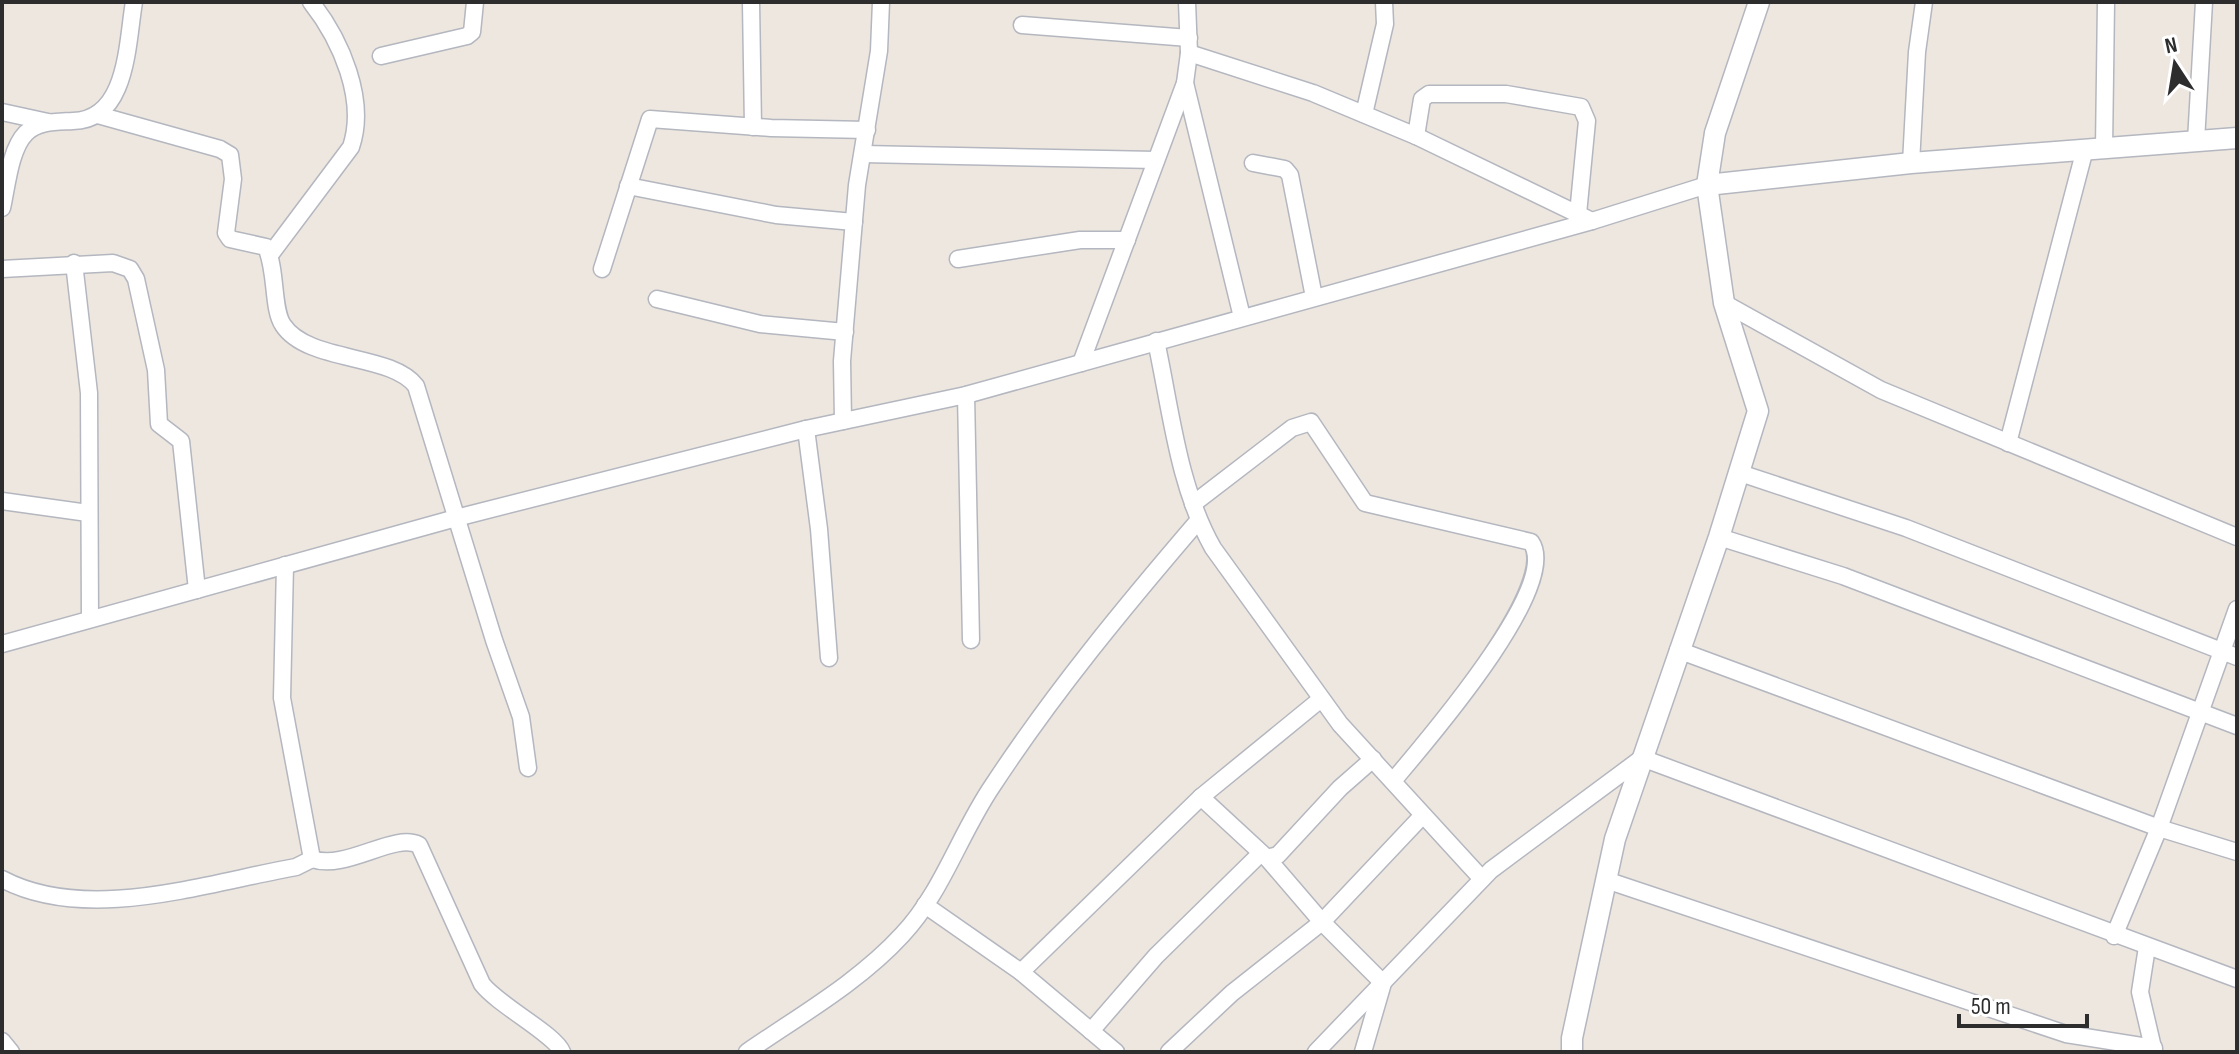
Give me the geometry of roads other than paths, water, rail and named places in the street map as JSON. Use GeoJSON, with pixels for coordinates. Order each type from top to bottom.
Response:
{"type":"FeatureCollection","features":[{"type":"Feature","properties":{"kind":"street"},"geometry":{"type":"LineString","coordinates":[[2,112],[48,122],[84,121],[98,115],[120,82],[134,2]]}},
{"type":"Feature","properties":{"kind":"street"},"geometry":{"type":"LineString","coordinates":[[270,255],[351,147],[357,128],[358,111],[353,88],[334,40],[311,2]]}},
{"type":"Feature","properties":{"kind":"street"},"geometry":{"type":"LineString","coordinates":[[381,56],[467,36],[472,32],[475,2]]}},
{"type":"Feature","properties":{"kind":"street"},"geometry":{"type":"LineString","coordinates":[[751,2],[753,127]]}},
{"type":"Feature","properties":{"kind":"street"},"geometry":{"type":"LineString","coordinates":[[843,421],[845,332],[854,222],[879,51],[881,2]]}},
{"type":"Feature","properties":{"kind":"street"},"geometry":{"type":"LineString","coordinates":[[1081,363],[1185,83],[1189,46],[1187,2]]}},
{"type":"Feature","properties":{"kind":"street"},"geometry":{"type":"LineString","coordinates":[[1364,114],[1385,24],[1384,2]]}},
{"type":"Feature","properties":{"kind":"street"},"geometry":{"type":"LineString","coordinates":[[1572,1052],[1572,1038],[1615,839],[1719,537],[1758,411],[1724,303],[1707,185],[1715,133],[1759,2]]}},
{"type":"Feature","properties":{"kind":"street"},"geometry":{"type":"LineString","coordinates":[[1911,163],[1917,52],[1924,2]]}},
{"type":"Feature","properties":{"kind":"street"},"geometry":{"type":"LineString","coordinates":[[2008,443],[2094,149],[2106,2]]}},
{"type":"Feature","properties":{"kind":"street"},"geometry":{"type":"LineString","coordinates":[[2196,141],[2204,2]]}},
{"type":"Feature","properties":{"kind":"street"},"geometry":{"type":"LineString","coordinates":[[1022,25],[1189,46],[1416,136],[1585,218]]}},
{"type":"Feature","properties":{"kind":"street"},"geometry":{"type":"LineString","coordinates":[[1185,83],[1242,317]]}},
{"type":"Feature","properties":{"kind":"street"},"geometry":{"type":"LineString","coordinates":[[1416,136],[1422,99],[1429,94],[1506,94],[1581,107],[1587,121],[1585,218]]}},
{"type":"Feature","properties":{"kind":"street"},"geometry":{"type":"LineString","coordinates":[[98,115],[220,149],[230,155],[233,179],[226,233],[230,239],[258,242],[266,247],[276,274],[277,313],[290,333],[410,379],[521,717],[528,768]]}},
{"type":"Feature","properties":{"kind":"street"},"geometry":{"type":"LineString","coordinates":[[602,269],[650,119],[753,127],[867,130]]}},
{"type":"Feature","properties":{"kind":"street"},"geometry":{"type":"LineString","coordinates":[[2,208],[18,143],[28,131],[48,122]]}},
{"type":"Feature","properties":{"kind":"street"},"geometry":{"type":"LineString","coordinates":[[2,644],[456,518],[806,429],[966,395],[1707,185],[1911,163],[2237,138]]}},
{"type":"Feature","properties":{"kind":"street"},"geometry":{"type":"LineString","coordinates":[[863,154],[1156,160]]}},
{"type":"Feature","properties":{"kind":"street"},"geometry":{"type":"LineString","coordinates":[[1253,163],[1285,169],[1290,175],[1314,297]]}},
{"type":"Feature","properties":{"kind":"street"},"geometry":{"type":"LineString","coordinates":[[628,186],[776,215],[854,222]]}},
{"type":"Feature","properties":{"kind":"street"},"geometry":{"type":"LineString","coordinates":[[958,259],[1054,243],[1127,240]]}},
{"type":"Feature","properties":{"kind":"street"},"geometry":{"type":"LineString","coordinates":[[2,269],[74,263],[122,265],[136,279],[156,370],[159,424],[181,441],[197,590]]}},
{"type":"Feature","properties":{"kind":"street"},"geometry":{"type":"LineString","coordinates":[[74,263],[89,393],[90,619]]}},
{"type":"Feature","properties":{"kind":"street"},"geometry":{"type":"LineString","coordinates":[[657,299],[760,324],[845,332]]}},
{"type":"Feature","properties":{"kind":"street"},"geometry":{"type":"LineString","coordinates":[[1724,303],[1881,390],[2237,537]]}},
{"type":"Feature","properties":{"kind":"street"},"geometry":{"type":"LineString","coordinates":[[1156,341],[1198,521],[1321,699],[1482,879]]}},
{"type":"Feature","properties":{"kind":"street"},"geometry":{"type":"LineString","coordinates":[[966,395],[971,640]]}},
{"type":"Feature","properties":{"kind":"street"},"geometry":{"type":"LineString","coordinates":[[1193,504],[1292,428],[1311,422],[1365,503],[1531,542],[1537,550],[1537,562],[1528,589],[1491,655],[1465,696],[1393,781]]}},
{"type":"Feature","properties":{"kind":"street"},"geometry":{"type":"LineString","coordinates":[[806,429],[819,529],[829,658]]}},
{"type":"Feature","properties":{"kind":"street"},"geometry":{"type":"LineString","coordinates":[[1740,473],[1906,528],[2117,607],[2229,654]]}},
{"type":"Feature","properties":{"kind":"street"},"geometry":{"type":"LineString","coordinates":[[2,501],[88,513]]}},
{"type":"Feature","properties":{"kind":"street"},"geometry":{"type":"LineString","coordinates":[[747,1052],[843,985],[901,937],[925,905],[993,783],[1120,612],[1198,521]]}},
{"type":"Feature","properties":{"kind":"street"},"geometry":{"type":"LineString","coordinates":[[1719,537],[1972,624],[2237,726]]}},
{"type":"Feature","properties":{"kind":"street"},"geometry":{"type":"LineString","coordinates":[[285,565],[282,698],[312,859]]}},
{"type":"Feature","properties":{"kind":"street"},"geometry":{"type":"LineString","coordinates":[[2114,936],[2159,828],[2201,714],[2229,654],[2237,609]]}},
{"type":"Feature","properties":{"kind":"street"},"geometry":{"type":"LineString","coordinates":[[1678,650],[2159,828],[2237,852]]}},
{"type":"Feature","properties":{"kind":"street"},"geometry":{"type":"LineString","coordinates":[[1021,972],[1201,797],[1321,699]]}},
{"type":"Feature","properties":{"kind":"street"},"geometry":{"type":"LineString","coordinates":[[1316,1052],[1482,879],[1642,758]]}},
{"type":"Feature","properties":{"kind":"street"},"geometry":{"type":"LineString","coordinates":[[1642,758],[1745,793],[2114,936],[2237,979]]}},
{"type":"Feature","properties":{"kind":"street"},"geometry":{"type":"LineString","coordinates":[[1091,1031],[1156,956],[1263,856],[1278,855],[1340,788],[1373,759]]}},
{"type":"Feature","properties":{"kind":"street"},"geometry":{"type":"LineString","coordinates":[[1201,797],[1263,856],[1322,922],[1383,983]]}},
{"type":"Feature","properties":{"kind":"street"},"geometry":{"type":"LineString","coordinates":[[1169,1052],[1232,993],[1322,922],[1423,815]]}},
{"type":"Feature","properties":{"kind":"street"},"geometry":{"type":"LineString","coordinates":[[312,859],[334,863],[407,842],[419,845],[482,984],[491,996],[555,1041],[562,1052]]}},
{"type":"Feature","properties":{"kind":"street"},"geometry":{"type":"LineString","coordinates":[[2,879],[37,894],[91,901],[281,869],[307,864],[312,859]]}},
{"type":"Feature","properties":{"kind":"street"},"geometry":{"type":"LineString","coordinates":[[1606,880],[2102,1046],[2154,1050],[2140,992],[2147,947]]}},
{"type":"Feature","properties":{"kind":"street"},"geometry":{"type":"LineString","coordinates":[[925,905],[1021,972],[1116,1052]]}},
{"type":"Feature","properties":{"kind":"street"},"geometry":{"type":"LineString","coordinates":[[1363,1052],[1383,983]]}},
{"type":"Feature","properties":{"kind":"street"},"geometry":{"type":"LineString","coordinates":[[2,1041],[11,1052]]}}]}
